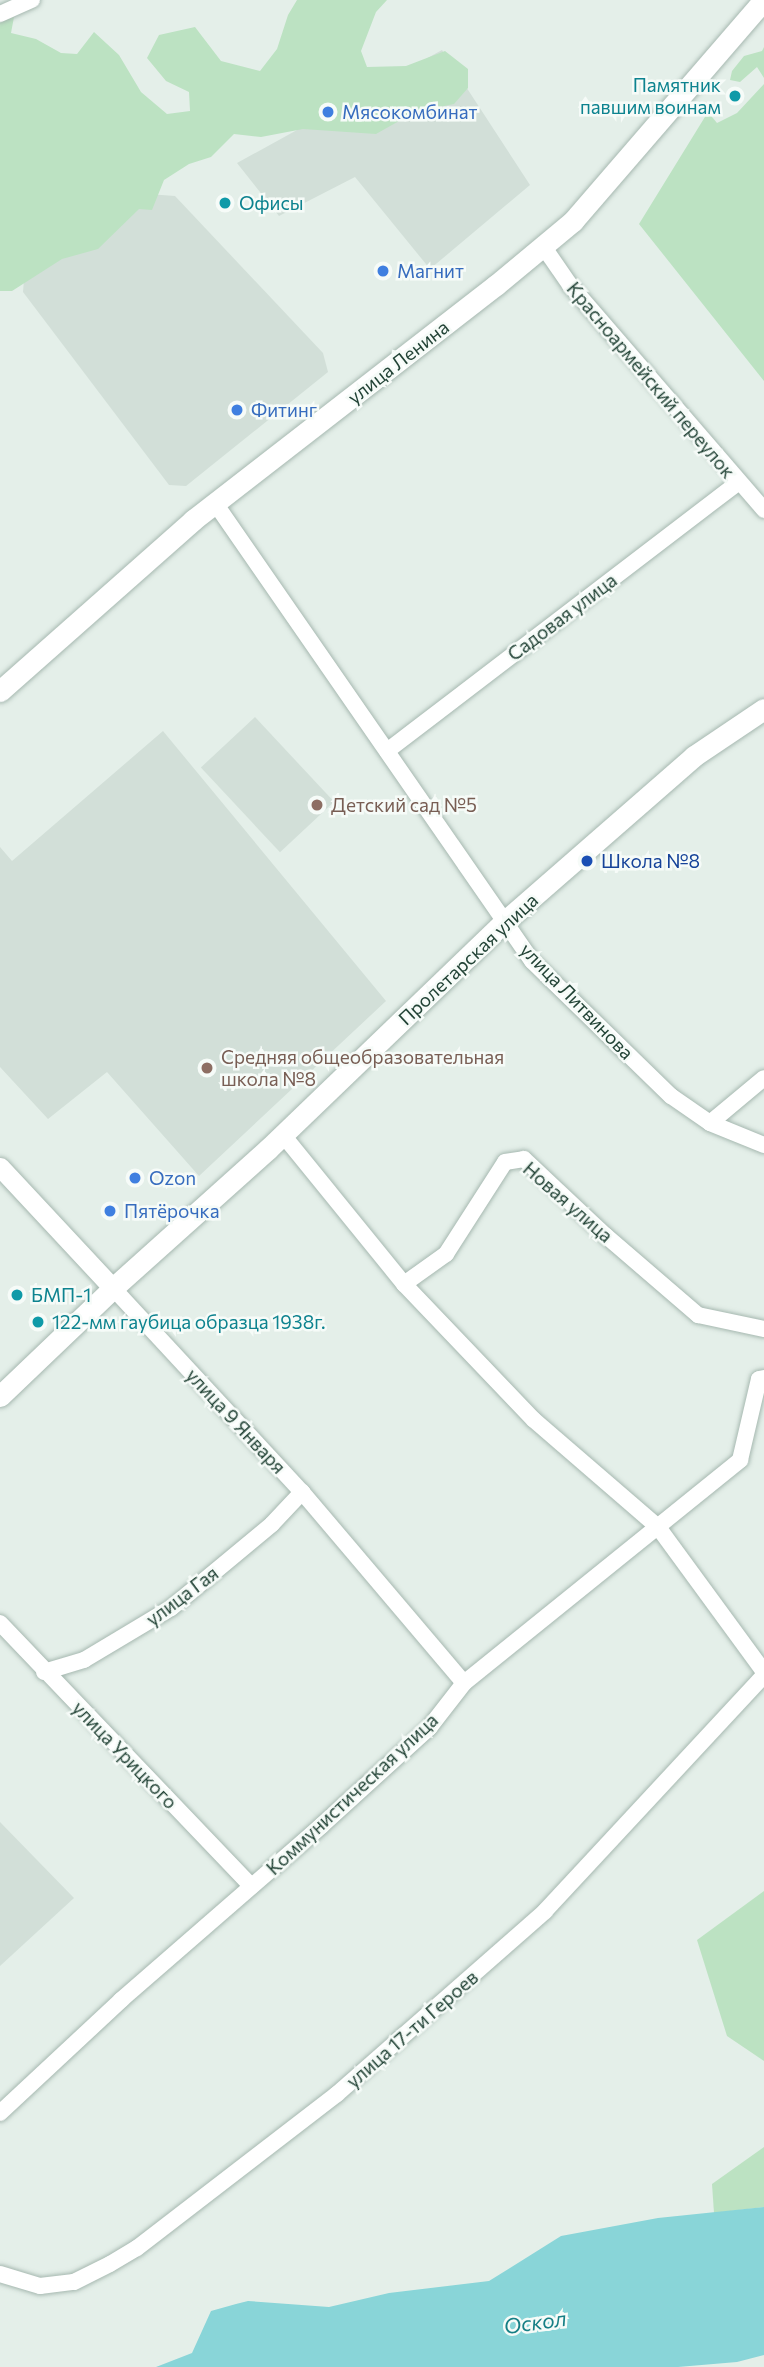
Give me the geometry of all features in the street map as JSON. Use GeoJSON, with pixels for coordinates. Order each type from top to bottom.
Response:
{"type":"FeatureCollection","features":[{"type":"Feature","properties":{"kind":"main road","name":"улица Ленина"},"geometry":{"type":"LineString","coordinates":[[0,691],[215,503],[573,221],[607,185],[764,0]]}},
{"type":"Feature","properties":{"kind":"main road","name":"Пролетарская улица"},"geometry":{"type":"LineString","coordinates":[[0,1395],[113,1288],[283,1135],[505,922],[694,756],[764,709]]}},
{"type":"Feature","properties":{"kind":"street"},"geometry":{"type":"LineString","coordinates":[[0,14],[32,0]]}},
{"type":"Feature","properties":{"kind":"street","name":"Красноармейский переулок"},"geometry":{"type":"LineString","coordinates":[[543,246],[570,285],[764,510]]}},
{"type":"Feature","properties":{"kind":"street","name":"Садовая улица"},"geometry":{"type":"LineString","coordinates":[[387,751],[738,482]]}},
{"type":"Feature","properties":{"kind":"street","name":"улица Литвинова"},"geometry":{"type":"LineString","coordinates":[[215,503],[533,961],[671,1096],[710,1123],[764,1145]]}},
{"type":"Feature","properties":{"kind":"street"},"geometry":{"type":"LineString","coordinates":[[710,1123],[764,1078]]}},
{"type":"Feature","properties":{"kind":"street"},"geometry":{"type":"LineString","coordinates":[[283,1135],[404,1284],[534,1420],[658,1527],[764,1673]]}},
{"type":"Feature","properties":{"kind":"street","name":"Новая улица"},"geometry":{"type":"LineString","coordinates":[[404,1284],[446,1254],[505,1162],[524,1159],[605,1235],[698,1315],[764,1329]]}},
{"type":"Feature","properties":{"kind":"street","name":"улица 9 Января"},"geometry":{"type":"LineString","coordinates":[[0,1167],[302,1492],[464,1683]]}},
{"type":"Feature","properties":{"kind":"street","name":"Коммунистическая улица"},"geometry":{"type":"LineString","coordinates":[[0,2113],[121,2000],[429,1728],[464,1683],[740,1460],[759,1379],[764,1378]]}},
{"type":"Feature","properties":{"kind":"street","name":"улица Гая"},"geometry":{"type":"LineString","coordinates":[[44,1672],[84,1660],[171,1608],[272,1524],[302,1492]]}},
{"type":"Feature","properties":{"kind":"street","name":"улица Урицкого"},"geometry":{"type":"LineString","coordinates":[[0,1623],[251,1886]]}},
{"type":"Feature","properties":{"kind":"street","name":"улица 17-ти Героев"},"geometry":{"type":"LineString","coordinates":[[0,2274],[40,2286],[74,2282],[110,2264],[137,2248],[327,2102],[394,2047],[545,1911],[764,1673]]}},
{"type":"Feature","properties":{"kind":"shaded area"},"geometry":{"type":"Polygon","coordinates":[[[442,50],[530,185],[430,269],[355,177],[279,216],[237,163],[442,50]]]}},
{"type":"Feature","properties":{"kind":"shaded area"},"geometry":{"type":"Polygon","coordinates":[[[148,194],[175,196],[323,353],[328,372],[186,486],[169,485],[23,292],[25,267],[148,194]]]}},
{"type":"Feature","properties":{"kind":"shaded area"},"geometry":{"type":"Polygon","coordinates":[[[255,717],[334,802],[280,852],[201,767],[255,717]]]}},
{"type":"Feature","properties":{"kind":"shaded area"},"geometry":{"type":"Polygon","coordinates":[[[163,731],[386,1001],[199,1176],[107,1072],[48,1119],[0,1067],[0,847],[12,861],[163,731]]]}},
{"type":"Feature","properties":{"kind":"shaded area"},"geometry":{"type":"Polygon","coordinates":[[[0,1822],[74,1898],[0,1966],[0,1822]]]}},
{"type":"Feature","properties":{"kind":"green space"},"geometry":{"type":"Polygon","coordinates":[[[297,0],[387,0],[376,12],[361,51],[367,67],[406,66],[445,51],[468,69],[468,88],[454,104],[415,112],[376,134],[303,129],[261,137],[234,134],[211,157],[189,164],[164,180],[152,210],[139,209],[98,249],[62,259],[12,291],[0,291],[0,22],[14,17],[11,33],[36,39],[61,53],[77,54],[94,32],[119,55],[141,92],[167,114],[190,111],[189,92],[166,81],[147,58],[159,35],[195,27],[221,61],[260,71],[277,49],[288,15],[297,0]]]}},
{"type":"Feature","properties":{"kind":"green space"},"geometry":{"type":"Polygon","coordinates":[[[764,47],[764,78],[757,67],[740,82],[730,80],[732,71],[744,56],[762,51],[764,47]]]}},
{"type":"Feature","properties":{"kind":"green space"},"geometry":{"type":"Polygon","coordinates":[[[764,84],[764,381],[639,224],[708,112],[717,123],[737,113],[764,84]]]}},
{"type":"Feature","properties":{"kind":"green space"},"geometry":{"type":"Polygon","coordinates":[[[764,1891],[764,2061],[727,2036],[697,1940],[764,1891]]]}},
{"type":"Feature","properties":{"kind":"green space"},"geometry":{"type":"Polygon","coordinates":[[[764,2147],[764,2207],[714,2213],[712,2184],[764,2147]]]}},
{"type":"Feature","properties":{"kind":"water","name":"Оскол"},"geometry":{"type":"Polygon","coordinates":[[[764,2207],[764,2355],[737,2362],[678,2367],[156,2367],[192,2353],[211,2311],[236,2304],[248,2301],[329,2307],[389,2293],[489,2281],[561,2236],[658,2218],[764,2207]]]}},
{"type":"Feature","properties":{"kind":"place","name":"Памятник павшим воинам"},"geometry":{"type":"Point","coordinates":[735,96]}},
{"type":"Feature","properties":{"kind":"place","name":"Мясокомбинат"},"geometry":{"type":"Point","coordinates":[328,112]}},
{"type":"Feature","properties":{"kind":"place","name":"Офисы"},"geometry":{"type":"Point","coordinates":[225,203]}},
{"type":"Feature","properties":{"kind":"place","name":"Магнит"},"geometry":{"type":"Point","coordinates":[383,271]}},
{"type":"Feature","properties":{"kind":"place","name":"Фитинг"},"geometry":{"type":"Point","coordinates":[237,410]}},
{"type":"Feature","properties":{"kind":"place","name":"Детский сад №5"},"geometry":{"type":"Point","coordinates":[317,805]}},
{"type":"Feature","properties":{"kind":"place","name":"Школа №8"},"geometry":{"type":"Point","coordinates":[587,861]}},
{"type":"Feature","properties":{"kind":"place","name":"Средняя общеобразовательная школа №8"},"geometry":{"type":"Point","coordinates":[207,1068]}},
{"type":"Feature","properties":{"kind":"place","name":"Ozon"},"geometry":{"type":"Point","coordinates":[135,1178]}},
{"type":"Feature","properties":{"kind":"place","name":"Пятёрочка"},"geometry":{"type":"Point","coordinates":[110,1211]}},
{"type":"Feature","properties":{"kind":"place","name":"БМП-1"},"geometry":{"type":"Point","coordinates":[17,1295]}},
{"type":"Feature","properties":{"kind":"place","name":"122-мм гаубица образца 1938г."},"geometry":{"type":"Point","coordinates":[38,1322]}}]}
